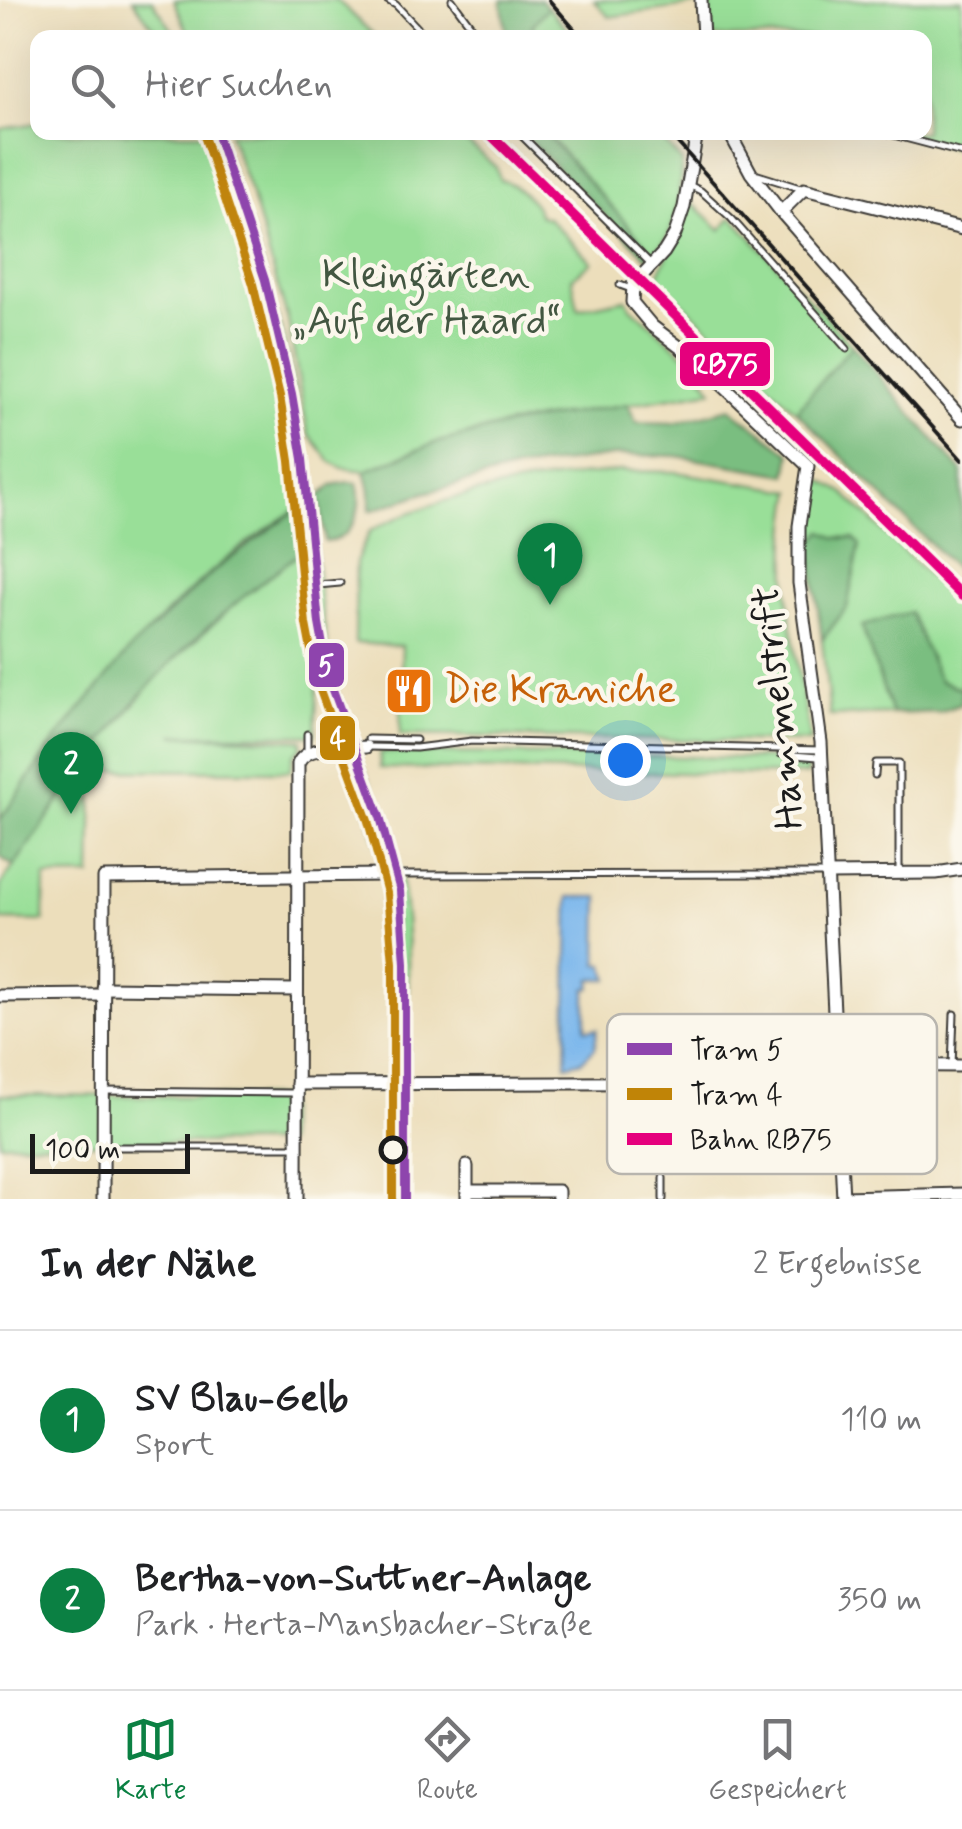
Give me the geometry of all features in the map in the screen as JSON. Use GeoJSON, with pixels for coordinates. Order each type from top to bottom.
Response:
{"type":"FeatureCollection","features":[{"type":"Feature","properties":{"kind":"street"},"geometry":{"type":"LineString","coordinates":[[701,0],[703,30]]}},
{"type":"Feature","properties":{"kind":"street"},"geometry":{"type":"LineString","coordinates":[[652,265],[674,234],[696,140]]}},
{"type":"Feature","properties":{"kind":"street"},"geometry":{"type":"LineString","coordinates":[[733,140],[750,173],[780,212],[962,419]]}},
{"type":"Feature","properties":{"kind":"street"},"geometry":{"type":"LineString","coordinates":[[780,212],[804,189],[962,230]]}},
{"type":"Feature","properties":{"kind":"street","name":"Hammelstrift"},"geometry":{"type":"LineString","coordinates":[[652,265],[626,287],[632,302],[652,326],[694,358],[808,466],[799,526],[798,583],[821,753],[833,1014]]}},
{"type":"Feature","properties":{"kind":"street"},"geometry":{"type":"LineString","coordinates":[[297,1199],[298,764],[307,752],[367,743]]}},
{"type":"Feature","properties":{"kind":"street"},"geometry":{"type":"LineString","coordinates":[[826,874],[962,869]]}},
{"type":"Feature","properties":{"kind":"street"},"geometry":{"type":"LineString","coordinates":[[102,1199],[104,878],[386,876]]}},
{"type":"Feature","properties":{"kind":"street"},"geometry":{"type":"LineString","coordinates":[[0,996],[297,990]]}},
{"type":"Feature","properties":{"kind":"street"},"geometry":{"type":"LineString","coordinates":[[297,1088],[607,1083]]}},
{"type":"Feature","properties":{"kind":"street"},"geometry":{"type":"LineString","coordinates":[[467,1166],[467,1195],[558,1190],[558,1199]]}},
{"type":"Feature","properties":{"kind":"street"},"geometry":{"type":"LineString","coordinates":[[843,1198],[962,1194]]}},
{"type":"Feature","properties":{"kind":"lane"},"geometry":{"type":"LineString","coordinates":[[387,0],[419,30]]}},
{"type":"Feature","properties":{"kind":"lane"},"geometry":{"type":"LineString","coordinates":[[452,0],[474,30]]}},
{"type":"Feature","properties":{"kind":"lane"},"geometry":{"type":"LineString","coordinates":[[526,140],[652,265]]}},
{"type":"Feature","properties":{"kind":"lane"},"geometry":{"type":"LineString","coordinates":[[912,140],[962,153]]}},
{"type":"Feature","properties":{"kind":"lane"},"geometry":{"type":"LineString","coordinates":[[750,173],[804,189]]}},
{"type":"Feature","properties":{"kind":"lane"},"geometry":{"type":"LineString","coordinates":[[688,185],[701,190],[731,218],[847,349]]}},
{"type":"Feature","properties":{"kind":"lane"},"geometry":{"type":"LineString","coordinates":[[307,586],[340,583]]}},
{"type":"Feature","properties":{"kind":"lane"},"geometry":{"type":"LineString","coordinates":[[306,734],[307,752]]}},
{"type":"Feature","properties":{"kind":"lane"},"geometry":{"type":"LineString","coordinates":[[367,743],[416,740]]}},
{"type":"Feature","properties":{"kind":"lane"},"geometry":{"type":"LineString","coordinates":[[367,743],[416,748],[472,741],[821,753]]}},
{"type":"Feature","properties":{"kind":"lane"},"geometry":{"type":"LineString","coordinates":[[782,754],[821,753]]}},
{"type":"Feature","properties":{"kind":"lane"},"geometry":{"type":"LineString","coordinates":[[875,775],[876,763],[899,763],[899,874]]}},
{"type":"Feature","properties":{"kind":"lane"},"geometry":{"type":"LineString","coordinates":[[386,876],[826,874]]}},
{"type":"Feature","properties":{"kind":"lane"},"geometry":{"type":"LineString","coordinates":[[954,1014],[957,1066]]}},
{"type":"Feature","properties":{"kind":"lane"},"geometry":{"type":"LineString","coordinates":[[102,1091],[297,1088]]}},
{"type":"Feature","properties":{"kind":"lane"},"geometry":{"type":"LineString","coordinates":[[103,1147],[297,1146]]}},
{"type":"Feature","properties":{"kind":"lane"},"geometry":{"type":"LineString","coordinates":[[663,1174],[664,1199]]}},
{"type":"Feature","properties":{"kind":"green space"},"geometry":{"type":"Polygon","coordinates":[[[133,0],[152,0],[172,30],[155,30],[133,0]]]}},
{"type":"Feature","properties":{"kind":"green space"},"geometry":{"type":"Polygon","coordinates":[[[174,0],[337,0],[369,30],[187,30],[174,0]]]}},
{"type":"Feature","properties":{"kind":"green space"},"geometry":{"type":"Polygon","coordinates":[[[501,0],[541,0],[548,7],[532,26],[534,30],[506,30],[501,0]]]}},
{"type":"Feature","properties":{"kind":"green space"},"geometry":{"type":"Polygon","coordinates":[[[594,0],[695,0],[695,5],[609,17],[594,0]]]}},
{"type":"Feature","properties":{"kind":"green space"},"geometry":{"type":"Polygon","coordinates":[[[709,0],[962,0],[962,150],[923,140],[932,140],[932,30],[711,30],[709,0]]]}},
{"type":"Feature","properties":{"kind":"green space"},"geometry":{"type":"Polygon","coordinates":[[[548,7],[568,30],[534,30],[532,26],[548,7]]]}},
{"type":"Feature","properties":{"kind":"green space","name":"Kleingärten „Auf der Haard“"},"geometry":{"type":"Polygon","coordinates":[[[30,124],[30,140],[220,140],[263,265],[290,366],[326,637],[338,696],[398,864],[407,940],[407,1068],[395,1068],[396,940],[385,870],[318,672],[315,735],[172,735],[302,740],[290,771],[93,770],[91,876],[45,877],[44,921],[0,920],[0,886],[84,765],[160,673],[239,600],[302,551],[296,510],[209,574],[169,610],[97,690],[0,820],[0,129],[30,124]]]}},
{"type":"Feature","properties":{"kind":"green space","name":"Kleingärten „Auf der Haard“"},"geometry":{"type":"Polygon","coordinates":[[[231,140],[464,140],[496,167],[500,180],[524,193],[540,216],[548,218],[592,262],[572,278],[578,309],[626,299],[692,361],[713,390],[510,424],[435,443],[365,471],[342,468],[330,461],[308,433],[288,321],[231,140]]]}},
{"type":"Feature","properties":{"kind":"green space"},"geometry":{"type":"Polygon","coordinates":[[[529,140],[551,140],[652,252],[647,258],[529,140]]]}},
{"type":"Feature","properties":{"kind":"green space"},"geometry":{"type":"Polygon","coordinates":[[[551,140],[662,140],[682,162],[673,224],[668,236],[652,252],[551,140]]]}},
{"type":"Feature","properties":{"kind":"green space"},"geometry":{"type":"Polygon","coordinates":[[[689,200],[721,230],[732,217],[852,345],[796,411],[656,278],[689,200]]]}},
{"type":"Feature","properties":{"kind":"green space"},"geometry":{"type":"Polygon","coordinates":[[[852,345],[962,472],[962,575],[796,411],[852,345]]]}},
{"type":"Feature","properties":{"kind":"green space"},"geometry":{"type":"Polygon","coordinates":[[[628,404],[636,422],[674,423],[730,408],[791,454],[787,475],[677,456],[620,455],[516,469],[370,511],[365,471],[435,443],[510,424],[628,404]]]}},
{"type":"Feature","properties":{"kind":"green space"},"geometry":{"type":"Polygon","coordinates":[[[620,471],[676,472],[793,491],[786,553],[787,585],[810,742],[400,735],[402,646],[355,643],[356,562],[370,531],[429,506],[492,489],[620,471]]]}},
{"type":"Feature","properties":{"kind":"green space"},"geometry":{"type":"Polygon","coordinates":[[[817,478],[843,492],[962,608],[962,689],[939,680],[910,613],[862,627],[892,714],[830,716],[822,640],[847,607],[842,537],[823,531],[810,546],[817,478]]]}},
{"type":"Feature","properties":{"kind":"green space"},"geometry":{"type":"Polygon","coordinates":[[[357,483],[359,493],[354,521],[343,535],[325,542],[319,497],[332,485],[357,483]]]}},
{"type":"Feature","properties":{"kind":"green space"},"geometry":{"type":"Polygon","coordinates":[[[296,510],[303,551],[213,623],[142,694],[14,866],[0,857],[0,820],[54,742],[132,647],[214,571],[296,510]]]}},
{"type":"Feature","properties":{"kind":"green space"},"geometry":{"type":"Polygon","coordinates":[[[823,531],[836,538],[854,538],[860,545],[847,607],[822,640],[810,546],[823,531]]]}},
{"type":"Feature","properties":{"kind":"green space"},"geometry":{"type":"Polygon","coordinates":[[[910,612],[939,680],[962,689],[961,704],[940,712],[892,714],[862,626],[910,612]]]}},
{"type":"Feature","properties":{"kind":"green space"},"geometry":{"type":"Polygon","coordinates":[[[380,752],[807,759],[807,775],[380,768],[380,752]]]}},
{"type":"Feature","properties":{"kind":"green space"},"geometry":{"type":"Polygon","coordinates":[[[0,1095],[286,1097],[286,1143],[0,1143],[0,1095]]]}},
{"type":"Feature","properties":{"kind":"water"},"geometry":{"type":"Polygon","coordinates":[[[569,897],[599,897],[598,964],[604,965],[609,979],[592,979],[591,988],[586,989],[586,1029],[597,1029],[595,1048],[582,1061],[566,1065],[569,897]]]}},
{"type":"Feature","properties":{"kind":"railway"},"geometry":{"type":"LineString","coordinates":[[549,0],[575,30]]}},
{"type":"Feature","properties":{"kind":"railway"},"geometry":{"type":"LineString","coordinates":[[675,140],[962,460]]}},
{"type":"Feature","properties":{"kind":"tram line","name":"4"},"geometry":{"type":"LineString","coordinates":[[205,140],[253,284],[280,396],[306,624],[317,682],[368,821],[387,893],[393,963],[393,1199]]}},
{"type":"Feature","properties":{"kind":"tram line","name":"5"},"geometry":{"type":"LineString","coordinates":[[219,140],[265,280],[292,394],[329,679],[380,817],[400,891],[405,963],[405,1199]]}},
{"type":"Feature","properties":{"kind":"rail line","name":"RB75"},"geometry":{"type":"LineString","coordinates":[[496,140],[962,596]]}},
{"type":"Feature","properties":{"kind":"place","name":"SV Blau-Gelb"},"geometry":{"type":"Point","coordinates":[550,605]}},
{"type":"Feature","properties":{"kind":"place","name":"Die Kraniche"},"geometry":{"type":"Point","coordinates":[409,691]}},
{"type":"Feature","properties":{"kind":"place","name":"Bertha-von-Suttner-Anlage"},"geometry":{"type":"Point","coordinates":[71,814]}}]}
